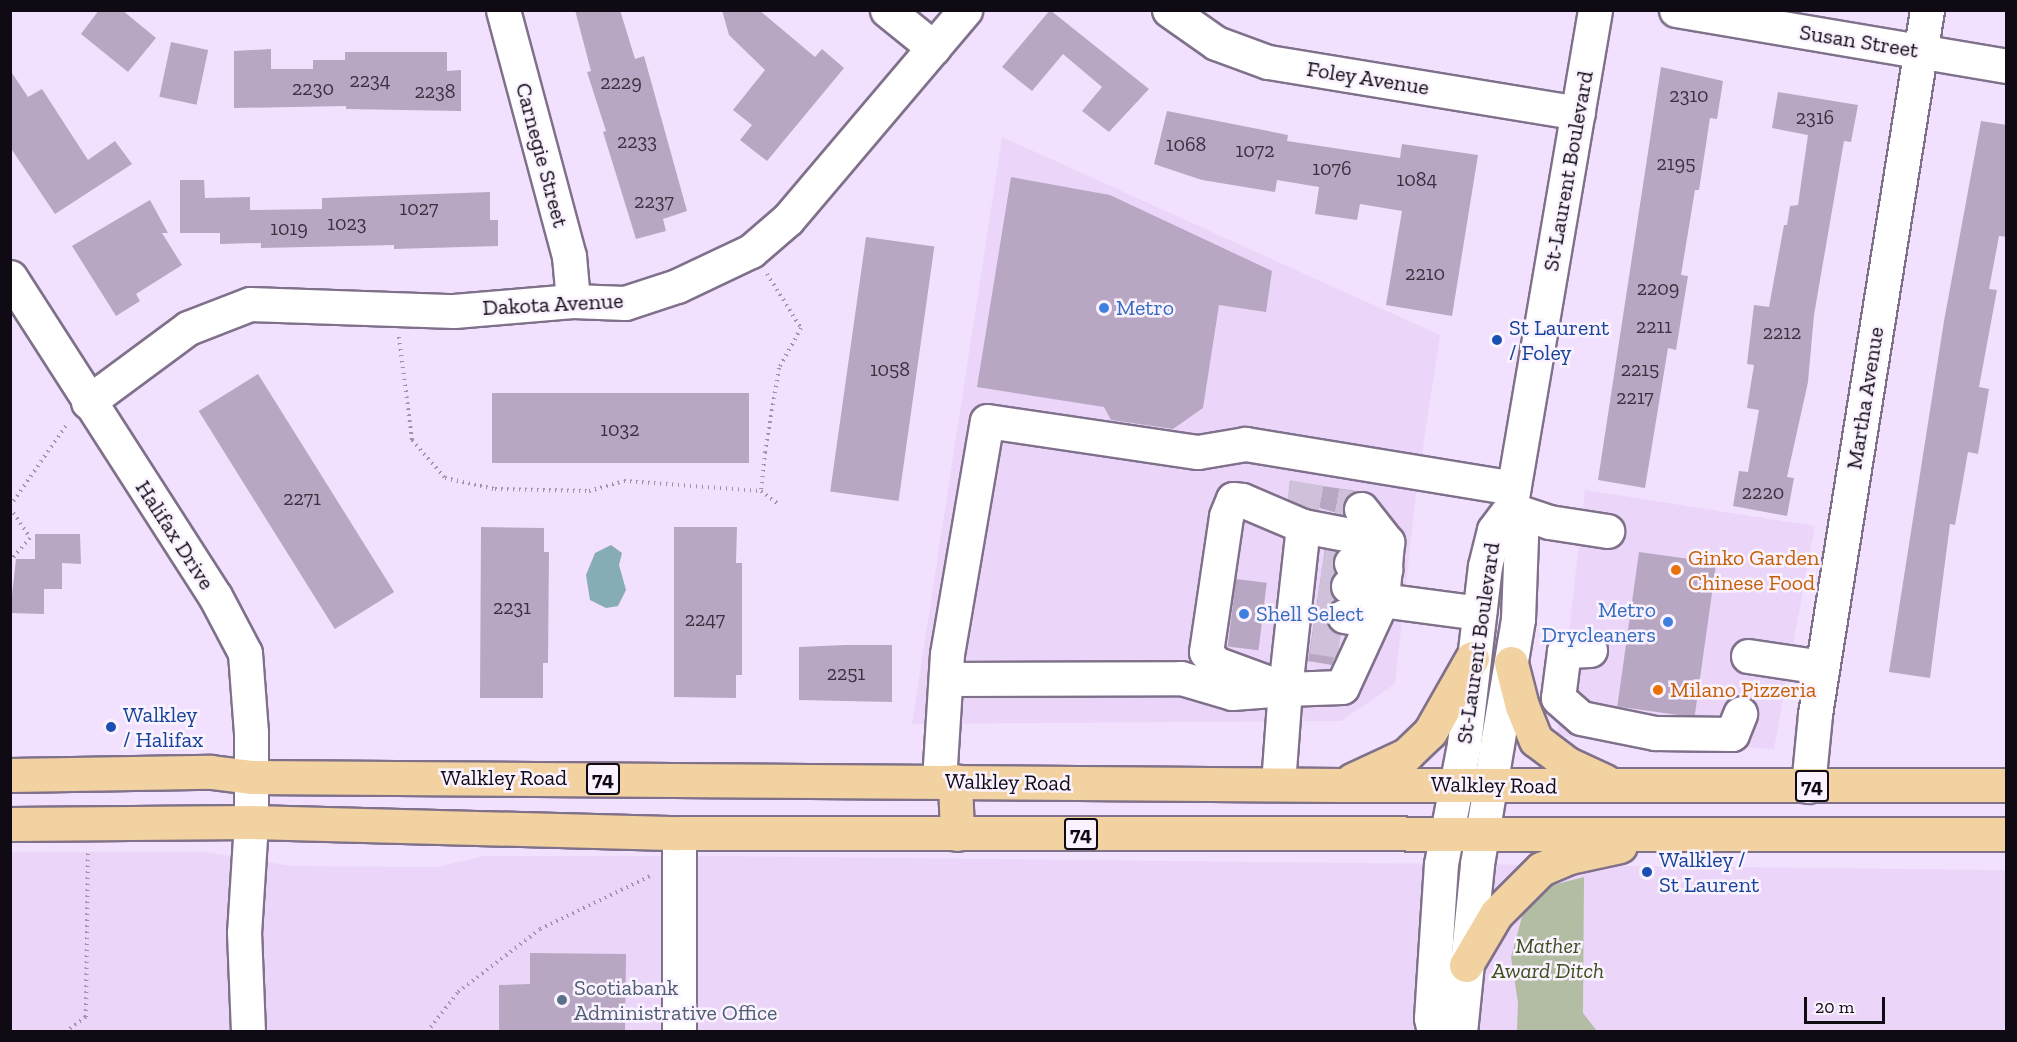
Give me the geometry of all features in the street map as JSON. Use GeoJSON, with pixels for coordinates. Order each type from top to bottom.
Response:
{"type":"FeatureCollection","features":[{"type":"Feature","properties":{"kind":"main road"},"geometry":{"type":"LineString","coordinates":[[1341,785],[1406,755],[1430,732],[1472,658]]}},
{"type":"Feature","properties":{"kind":"main road"},"geometry":{"type":"LineString","coordinates":[[1511,663],[1522,706],[1536,740],[1568,764],[1617,787]]}},
{"type":"Feature","properties":{"kind":"main road","name":"Walkley Road"},"geometry":{"type":"LineString","coordinates":[[10,775],[211,772],[251,777],[1341,785],[1490,784],[1617,787],[2007,785]]}},
{"type":"Feature","properties":{"kind":"main road"},"geometry":{"type":"LineString","coordinates":[[947,781],[957,834]]}},
{"type":"Feature","properties":{"kind":"main road","name":"Walkley Road"},"geometry":{"type":"LineString","coordinates":[[10,824],[251,822],[679,833],[1483,831],[2007,834]]}},
{"type":"Feature","properties":{"kind":"main road"},"geometry":{"type":"LineString","coordinates":[[1466,965],[1496,914],[1541,869],[1569,857],[1678,833]]}},
{"type":"Feature","properties":{"kind":"street","name":"Carnegie Street"},"geometry":{"type":"LineString","coordinates":[[503,10],[569,256],[573,301]]}},
{"type":"Feature","properties":{"kind":"street"},"geometry":{"type":"LineString","coordinates":[[887,10],[934,48]]}},
{"type":"Feature","properties":{"kind":"street","name":"Dakota Avenue"},"geometry":{"type":"LineString","coordinates":[[78,412],[188,328],[250,304],[454,311],[573,301],[625,303],[677,286],[752,251],[788,219],[965,10]]}},
{"type":"Feature","properties":{"kind":"street","name":"Foley Avenue"},"geometry":{"type":"LineString","coordinates":[[1169,10],[1216,43],[1268,62],[1578,113]]}},
{"type":"Feature","properties":{"kind":"street","name":"St-Laurent Boulevard"},"geometry":{"type":"LineString","coordinates":[[1434,1032],[1431,1018],[1444,831],[1456,784],[1472,658],[1494,530],[1512,498],[1595,10]]}},
{"type":"Feature","properties":{"kind":"street","name":"Susan Street"},"geometry":{"type":"LineString","coordinates":[[1676,10],[2007,66]]}},
{"type":"Feature","properties":{"kind":"street","name":"Martha Avenue"},"geometry":{"type":"LineString","coordinates":[[1808,786],[1822,667],[1927,10]]}},
{"type":"Feature","properties":{"kind":"street","name":"Halifax Drive"},"geometry":{"type":"LineString","coordinates":[[10,277],[78,412],[215,596],[245,653],[251,777],[251,822],[244,932],[248,1032]]}},
{"type":"Feature","properties":{"kind":"street"},"geometry":{"type":"LineString","coordinates":[[947,781],[946,679],[987,421],[1198,452],[1245,444],[1512,498],[1549,522],[1607,531]]}},
{"type":"Feature","properties":{"kind":"street"},"geometry":{"type":"LineString","coordinates":[[1285,689],[1215,663],[1206,652],[1226,516],[1233,499],[1288,496]]}},
{"type":"Feature","properties":{"kind":"street","name":"St-Laurent Boulevard"},"geometry":{"type":"LineString","coordinates":[[1460,1032],[1483,831],[1511,663],[1522,574],[1521,538],[1512,498]]}},
{"type":"Feature","properties":{"kind":"street"},"geometry":{"type":"LineString","coordinates":[[1242,500],[1337,593],[1479,613]]}},
{"type":"Feature","properties":{"kind":"street"},"geometry":{"type":"LineString","coordinates":[[1278,784],[1285,689],[1337,593],[1360,509]]}},
{"type":"Feature","properties":{"kind":"street"},"geometry":{"type":"LineString","coordinates":[[946,679],[1181,678],[1232,693],[1342,687],[1337,593]]}},
{"type":"Feature","properties":{"kind":"street"},"geometry":{"type":"LineString","coordinates":[[1590,650],[1564,651],[1558,698],[1581,718],[1655,733],[1732,734],[1740,714]]}},
{"type":"Feature","properties":{"kind":"street"},"geometry":{"type":"LineString","coordinates":[[1748,656],[1822,667]]}},
{"type":"Feature","properties":{"kind":"street"},"geometry":{"type":"LineString","coordinates":[[678,1032],[679,833]]}},
{"type":"Feature","properties":{"kind":"path"},"geometry":{"type":"LineString","coordinates":[[752,251],[801,328],[779,369],[761,491]]}},
{"type":"Feature","properties":{"kind":"path"},"geometry":{"type":"LineString","coordinates":[[397,309],[412,440],[445,478],[495,489],[589,491],[624,481],[761,491],[777,503]]}},
{"type":"Feature","properties":{"kind":"path"},"geometry":{"type":"LineString","coordinates":[[10,561],[30,538],[10,507],[78,412]]}},
{"type":"Feature","properties":{"kind":"path"},"geometry":{"type":"LineString","coordinates":[[65,1032],[86,1017],[88,846]]}},
{"type":"Feature","properties":{"kind":"path"},"geometry":{"type":"LineString","coordinates":[[427,1032],[458,992],[540,929],[645,879],[679,868]]}},
{"type":"Feature","properties":{"kind":"shaded area"},"geometry":{"type":"Polygon","coordinates":[[[1002,137],[1440,335],[1416,495],[1395,684],[1341,721],[912,724],[1002,137]]]}},
{"type":"Feature","properties":{"kind":"shaded area"},"geometry":{"type":"Polygon","coordinates":[[[1585,490],[1815,526],[1774,749],[1557,736],[1585,490]]]}},
{"type":"Feature","properties":{"kind":"shaded area"},"geometry":{"type":"Polygon","coordinates":[[[611,545],[622,553],[619,565],[626,590],[618,606],[606,608],[590,600],[586,575],[595,553],[611,545]]]}},
{"type":"Feature","properties":{"kind":"shaded area"},"geometry":{"type":"Polygon","coordinates":[[[11,852],[205,852],[291,866],[436,867],[484,856],[711,856],[2006,870],[2006,1031],[11,1032],[11,852]]]}},
{"type":"Feature","properties":{"kind":"green space","name":"Mather Award Ditch"},"geometry":{"type":"Polygon","coordinates":[[[1584,877],[1583,1013],[1597,1031],[1517,1031],[1518,1003],[1511,957],[1523,913],[1553,885],[1584,877]]]}},
{"type":"Feature","properties":{"kind":"building"},"geometry":{"type":"Polygon","coordinates":[[[99,10],[122,10],[156,38],[128,72],[81,34],[99,10]]]}},
{"type":"Feature","properties":{"kind":"building"},"geometry":{"type":"Polygon","coordinates":[[[575,10],[620,10],[635,59],[644,56],[687,211],[663,219],[666,231],[636,239],[587,72],[591,71],[575,10]]]}},
{"type":"Feature","properties":{"kind":"building"},"geometry":{"type":"Polygon","coordinates":[[[722,10],[759,10],[815,57],[822,49],[844,68],[767,161],[740,140],[752,125],[733,110],[765,70],[729,35],[722,10]]]}},
{"type":"Feature","properties":{"kind":"building"},"geometry":{"type":"Polygon","coordinates":[[[1050,10],[1149,89],[1109,132],[1082,111],[1102,87],[1063,54],[1032,91],[1002,67],[1050,10]]]}},
{"type":"Feature","properties":{"kind":"building"},"geometry":{"type":"Polygon","coordinates":[[[171,42],[208,50],[197,105],[159,97],[171,42]]]}},
{"type":"Feature","properties":{"kind":"building"},"geometry":{"type":"Polygon","coordinates":[[[271,49],[271,69],[313,69],[313,60],[345,60],[345,52],[447,52],[447,71],[461,70],[461,111],[346,109],[346,106],[234,108],[234,51],[271,49]]]}},
{"type":"Feature","properties":{"kind":"building"},"geometry":{"type":"Polygon","coordinates":[[[1661,67],[1723,81],[1717,119],[1710,118],[1699,190],[1695,190],[1681,275],[1688,276],[1676,350],[1668,348],[1645,488],[1598,480],[1661,67]]]}},
{"type":"Feature","properties":{"kind":"building"},"geometry":{"type":"Polygon","coordinates":[[[10,70],[28,97],[42,89],[88,160],[115,141],[132,164],[55,214],[10,147],[10,70]]]}},
{"type":"Feature","properties":{"kind":"building"},"geometry":{"type":"Polygon","coordinates":[[[1778,92],[1858,105],[1851,142],[1844,141],[1814,315],[1808,382],[1787,477],[1794,478],[1787,516],[1733,506],[1739,471],[1748,472],[1759,410],[1747,408],[1754,365],[1747,364],[1754,305],[1769,307],[1784,225],[1787,225],[1790,206],[1798,205],[1808,135],[1772,128],[1778,92]]]}},
{"type":"Feature","properties":{"kind":"building"},"geometry":{"type":"Polygon","coordinates":[[[1167,111],[1288,135],[1287,141],[1400,158],[1402,144],[1478,155],[1452,316],[1386,305],[1402,211],[1360,204],[1357,220],[1315,214],[1319,187],[1277,180],[1275,192],[1202,180],[1154,164],[1167,111]]]}},
{"type":"Feature","properties":{"kind":"building"},"geometry":{"type":"Polygon","coordinates":[[[1981,121],[2007,125],[2007,237],[1999,236],[1989,289],[1997,290],[1979,387],[1989,389],[1978,454],[1968,452],[1955,525],[1950,524],[1930,678],[1889,672],[1944,321],[1981,121]]]}},
{"type":"Feature","properties":{"kind":"building","name":"Metro"},"geometry":{"type":"Polygon","coordinates":[[[1011,177],[1110,195],[1272,271],[1266,312],[1219,305],[1203,408],[1173,429],[1111,420],[1104,407],[977,387],[1011,177]]]}},
{"type":"Feature","properties":{"kind":"building"},"geometry":{"type":"Polygon","coordinates":[[[180,180],[204,180],[205,198],[250,197],[250,210],[322,209],[322,198],[490,192],[490,220],[498,220],[498,246],[394,249],[394,245],[261,248],[261,243],[220,244],[220,233],[180,233],[180,180]]]}},
{"type":"Feature","properties":{"kind":"building"},"geometry":{"type":"Polygon","coordinates":[[[150,200],[168,233],[162,233],[182,265],[136,294],[140,301],[116,316],[72,246],[150,200]]]}},
{"type":"Feature","properties":{"kind":"building"},"geometry":{"type":"Polygon","coordinates":[[[866,237],[934,247],[899,501],[830,491],[866,237]]]}},
{"type":"Feature","properties":{"kind":"building"},"geometry":{"type":"Polygon","coordinates":[[[258,374],[394,592],[335,629],[199,411],[258,374]]]}},
{"type":"Feature","properties":{"kind":"building"},"geometry":{"type":"Polygon","coordinates":[[[492,393],[749,393],[749,463],[492,463],[492,393]]]}},
{"type":"Feature","properties":{"kind":"building"},"geometry":{"type":"Polygon","coordinates":[[[1290,481],[1356,491],[1344,502],[1344,515],[1288,499],[1290,481]]]}},
{"type":"Feature","properties":{"kind":"building"},"geometry":{"type":"Polygon","coordinates":[[[481,527],[544,528],[544,552],[549,552],[548,663],[543,663],[543,698],[480,698],[481,527]]]}},
{"type":"Feature","properties":{"kind":"building"},"geometry":{"type":"Polygon","coordinates":[[[674,527],[737,527],[736,563],[742,563],[742,675],[736,675],[736,698],[674,697],[674,527]]]}},
{"type":"Feature","properties":{"kind":"building"},"geometry":{"type":"Polygon","coordinates":[[[35,534],[80,534],[81,564],[62,563],[62,589],[44,589],[44,614],[10,613],[16,559],[35,559],[35,534]]]}},
{"type":"Feature","properties":{"kind":"building"},"geometry":{"type":"Polygon","coordinates":[[[1325,549],[1336,551],[1333,560],[1336,573],[1329,584],[1336,600],[1326,613],[1332,630],[1341,634],[1332,665],[1308,661],[1325,549]]]}},
{"type":"Feature","properties":{"kind":"building"},"geometry":{"type":"Polygon","coordinates":[[[1639,552],[1716,563],[1695,717],[1617,706],[1639,552]]]}},
{"type":"Feature","properties":{"kind":"building","name":"Shell Select"},"geometry":{"type":"Polygon","coordinates":[[[1236,579],[1267,583],[1258,650],[1228,646],[1236,579]]]}},
{"type":"Feature","properties":{"kind":"building"},"geometry":{"type":"Polygon","coordinates":[[[892,645],[892,702],[799,700],[799,647],[892,645]]]}},
{"type":"Feature","properties":{"kind":"building","name":"Scotiabank Administrative Office"},"geometry":{"type":"Polygon","coordinates":[[[530,953],[626,954],[625,1032],[499,1032],[499,985],[530,984],[530,953]]]}},
{"type":"Feature","properties":{"kind":"tunnel"},"geometry":{"type":"LineString","coordinates":[[1288,496],[1361,509]]}},
{"type":"Feature","properties":{"kind":"tunnel"},"geometry":{"type":"LineString","coordinates":[[1324,557],[1351,563]]}},
{"type":"Feature","properties":{"kind":"tunnel"},"geometry":{"type":"LineString","coordinates":[[1320,582],[1348,586]]}},
{"type":"Feature","properties":{"kind":"tunnel"},"geometry":{"type":"LineString","coordinates":[[1316,612],[1344,616]]}},
{"type":"Feature","properties":{"kind":"tunnel"},"geometry":{"type":"LineString","coordinates":[[1312,637],[1340,641]]}},
{"type":"Feature","properties":{"kind":"place","name":"Metro"},"geometry":{"type":"Point","coordinates":[1104,308]}},
{"type":"Feature","properties":{"kind":"place","name":"St Laurent / Foley"},"geometry":{"type":"Point","coordinates":[1497,340]}},
{"type":"Feature","properties":{"kind":"place","name":"Ginko Garden Chinese Food"},"geometry":{"type":"Point","coordinates":[1676,570]}},
{"type":"Feature","properties":{"kind":"place","name":"Shell Select"},"geometry":{"type":"Point","coordinates":[1244,614]}},
{"type":"Feature","properties":{"kind":"place","name":"Metro Drycleaners"},"geometry":{"type":"Point","coordinates":[1668,622]}},
{"type":"Feature","properties":{"kind":"place","name":"Milano Pizzeria"},"geometry":{"type":"Point","coordinates":[1658,690]}},
{"type":"Feature","properties":{"kind":"place","name":"Walkley / Halifax"},"geometry":{"type":"Point","coordinates":[111,727]}},
{"type":"Feature","properties":{"kind":"place","name":"Walkley / St Laurent"},"geometry":{"type":"Point","coordinates":[1647,872]}},
{"type":"Feature","properties":{"kind":"place","name":"Scotiabank Administrative Office"},"geometry":{"type":"Point","coordinates":[562,1000]}}]}
